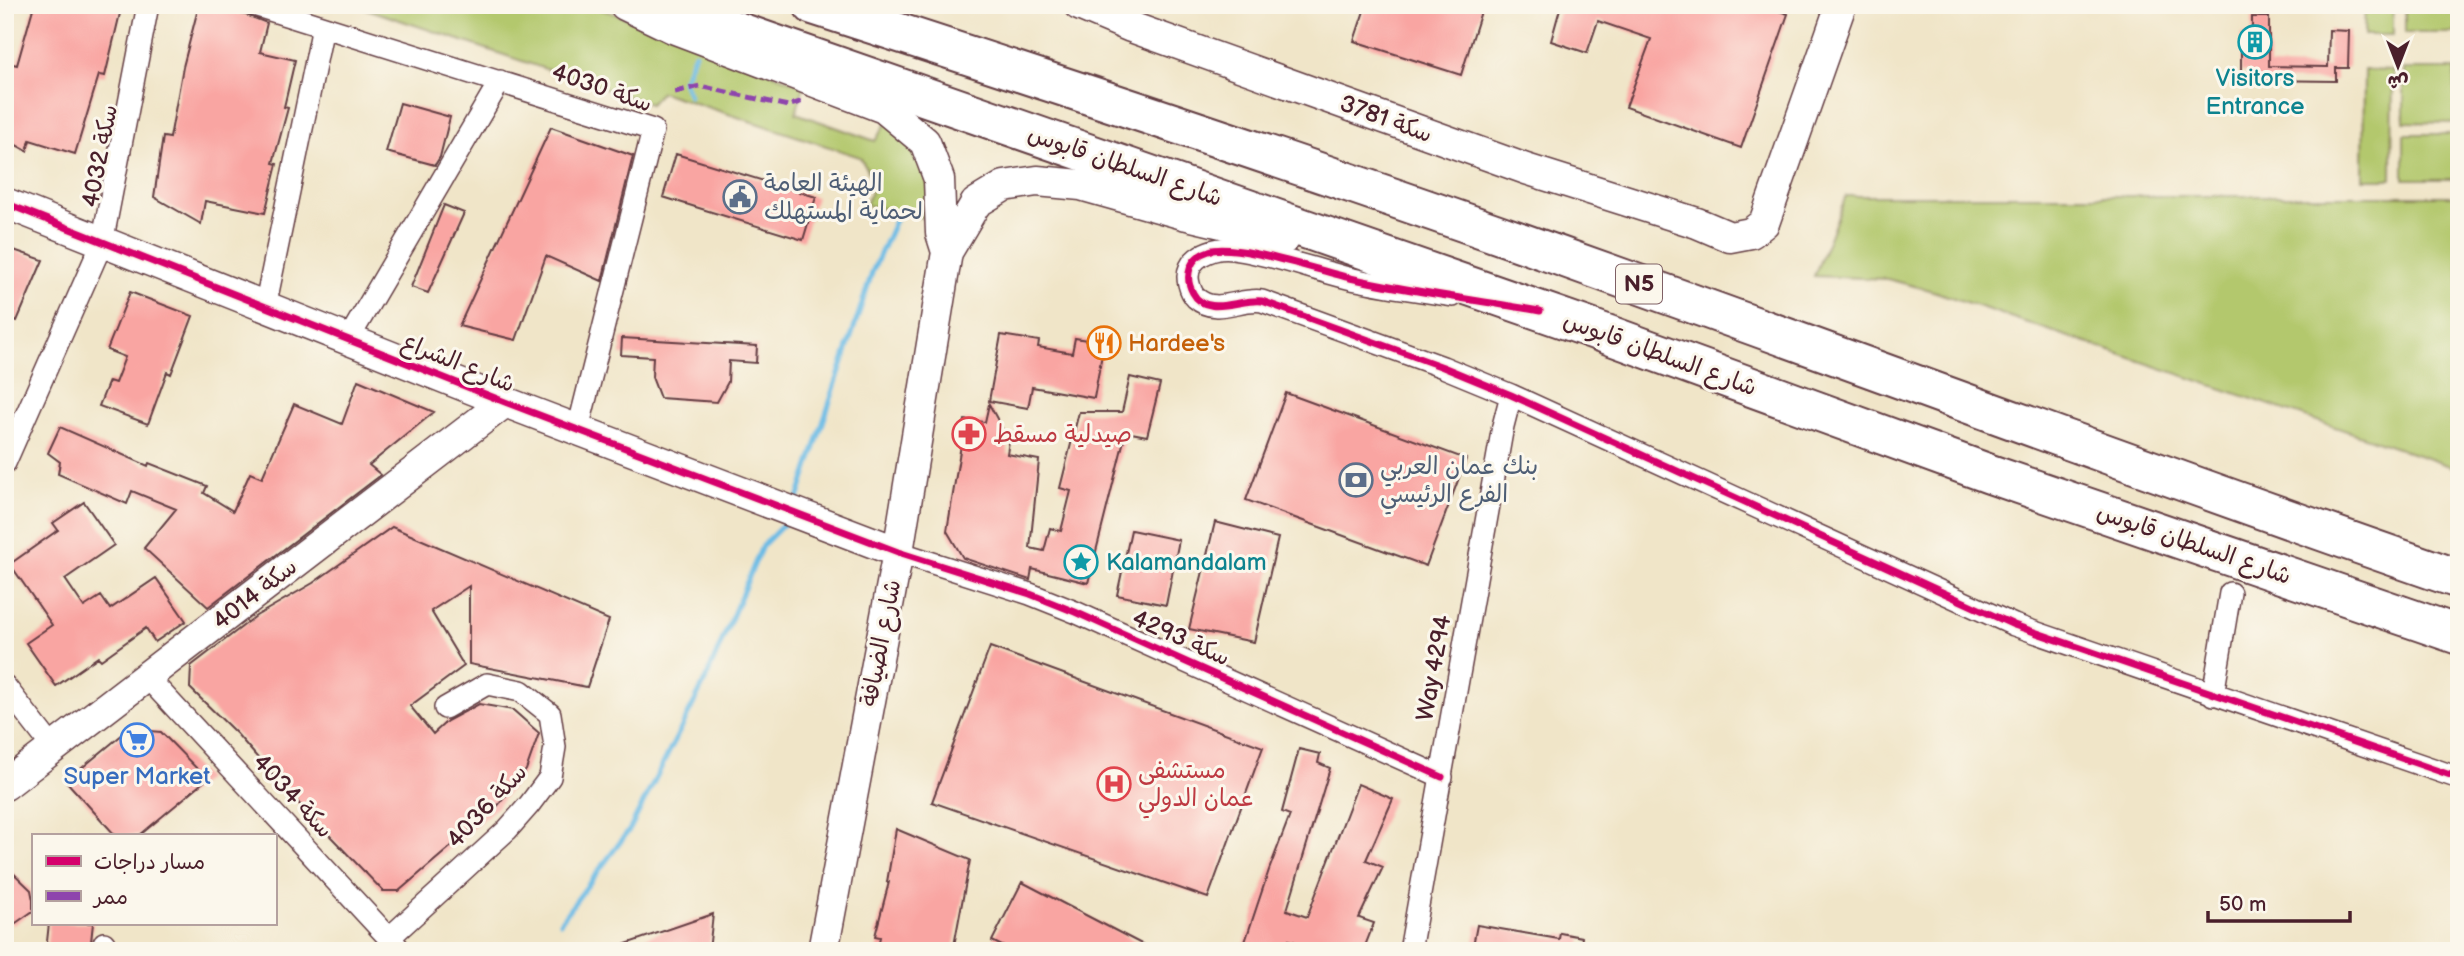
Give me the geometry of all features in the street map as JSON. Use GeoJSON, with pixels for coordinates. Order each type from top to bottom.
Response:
{"type":"FeatureCollection","features":[{"type":"Feature","properties":{"kind":"highway","name":"شارع السلطان قابوس"},"geometry":{"type":"LineString","coordinates":[[662,5],[1540,311],[1990,474],[2459,635]]}},
{"type":"Feature","properties":{"kind":"highway","name":"N5"},"geometry":{"type":"LineString","coordinates":[[813,5],[1099,97],[1607,273],[2274,516],[2459,579]]}},
{"type":"Feature","properties":{"kind":"highway"},"geometry":{"type":"LineString","coordinates":[[880,5],[1099,97]]}},
{"type":"Feature","properties":{"kind":"street","name":"سكة 4032"},"geometry":{"type":"LineString","coordinates":[[5,463],[102,243],[148,5]]}},
{"type":"Feature","properties":{"kind":"street","name":"سكة 4030"},"geometry":{"type":"LineString","coordinates":[[254,5],[653,130],[578,429]]}},
{"type":"Feature","properties":{"kind":"street"},"geometry":{"type":"LineString","coordinates":[[625,5],[673,28],[884,108],[925,142],[939,179],[941,233],[947,252]]}},
{"type":"Feature","properties":{"kind":"street","name":"سكة 3781"},"geometry":{"type":"LineString","coordinates":[[1079,5],[1131,27],[1526,169],[1697,223],[1729,225],[1745,222],[1757,214],[1774,191],[1841,5]]}},
{"type":"Feature","properties":{"kind":"street"},"geometry":{"type":"LineString","coordinates":[[265,307],[323,27]]}},
{"type":"Feature","properties":{"kind":"street"},"geometry":{"type":"LineString","coordinates":[[348,340],[500,81]]}},
{"type":"Feature","properties":{"kind":"street"},"geometry":{"type":"LineString","coordinates":[[947,252],[976,203],[1004,186],[1037,181],[1081,185],[1187,215],[1427,272]]}},
{"type":"Feature","properties":{"kind":"street","name":"شارع الشراع"},"geometry":{"type":"LineString","coordinates":[[5,203],[505,402],[898,552]]}},
{"type":"Feature","properties":{"kind":"street"},"geometry":{"type":"LineString","coordinates":[[1540,311],[1351,279],[1233,248],[1209,250],[1195,258],[1187,274],[1196,298],[1210,305],[1226,306],[1251,299],[1262,301],[1443,366],[2014,625],[2459,778]]}},
{"type":"Feature","properties":{"kind":"street","name":"شارع الضيافة"},"geometry":{"type":"LineString","coordinates":[[823,951],[898,552],[947,252]]}},
{"type":"Feature","properties":{"kind":"street","name":"Way 4294"},"geometry":{"type":"LineString","coordinates":[[1409,951],[1511,395]]}},
{"type":"Feature","properties":{"kind":"street","name":"سكة 4014"},"geometry":{"type":"LineString","coordinates":[[5,785],[505,402]]}},
{"type":"Feature","properties":{"kind":"street","name":"سكة 4293"},"geometry":{"type":"LineString","coordinates":[[898,552],[1030,594],[1075,612],[1442,777]]}},
{"type":"Feature","properties":{"kind":"street"},"geometry":{"type":"LineString","coordinates":[[2213,695],[2230,593]]}},
{"type":"Feature","properties":{"kind":"street","name":"سكة 4034"},"geometry":{"type":"LineString","coordinates":[[147,677],[395,944]]}},
{"type":"Feature","properties":{"kind":"street","name":"سكة 4036"},"geometry":{"type":"LineString","coordinates":[[395,944],[507,830],[550,777],[555,747],[550,714],[521,691],[487,684],[445,708]]}},
{"type":"Feature","properties":{"kind":"street"},"geometry":{"type":"LineString","coordinates":[[5,686],[53,748]]}},
{"type":"Feature","properties":{"kind":"green space"},"geometry":{"type":"Polygon","coordinates":[[[355,5],[589,5],[671,33],[804,86],[796,113],[875,141],[888,120],[920,145],[936,221],[866,205],[874,182],[860,157],[661,92],[650,104],[355,5]]]}},
{"type":"Feature","properties":{"kind":"green space"},"geometry":{"type":"Polygon","coordinates":[[[2365,5],[2393,5],[2393,35],[2364,35],[2365,5]]]}},
{"type":"Feature","properties":{"kind":"green space"},"geometry":{"type":"Polygon","coordinates":[[[2405,5],[2456,5],[2456,33],[2405,33],[2405,5]]]}},
{"type":"Feature","properties":{"kind":"green space"},"geometry":{"type":"Polygon","coordinates":[[[2404,69],[2455,69],[2455,123],[2404,122],[2404,69]]]}},
{"type":"Feature","properties":{"kind":"green space"},"geometry":{"type":"Polygon","coordinates":[[[2364,70],[2393,71],[2392,179],[2363,179],[2364,70]]]}},
{"type":"Feature","properties":{"kind":"green space"},"geometry":{"type":"Polygon","coordinates":[[[2404,134],[2458,134],[2458,179],[2404,179],[2404,134]]]}},
{"type":"Feature","properties":{"kind":"green space"},"geometry":{"type":"Polygon","coordinates":[[[1846,196],[2459,196],[2459,469],[1933,291],[1887,279],[1814,276],[1846,196]]]}},
{"type":"Feature","properties":{"kind":"building"},"geometry":{"type":"Polygon","coordinates":[[[34,5],[122,5],[105,76],[99,75],[75,154],[30,140],[27,151],[5,139],[5,62],[17,65],[34,5]]]}},
{"type":"Feature","properties":{"kind":"building"},"geometry":{"type":"Polygon","coordinates":[[[199,5],[246,15],[267,23],[260,52],[295,60],[284,107],[288,108],[273,163],[277,164],[265,213],[205,201],[201,224],[154,197],[163,137],[170,138],[183,67],[199,5]]]}},
{"type":"Feature","properties":{"kind":"building"},"geometry":{"type":"Polygon","coordinates":[[[1366,5],[1483,5],[1461,75],[1354,41],[1366,5]]]}},
{"type":"Feature","properties":{"kind":"building"},"geometry":{"type":"Polygon","coordinates":[[[1561,5],[1761,5],[1788,14],[1741,148],[1626,107],[1651,39],[1598,21],[1587,53],[1551,41],[1561,5]]]}},
{"type":"Feature","properties":{"kind":"building","name":"Visitors Entrance"},"geometry":{"type":"Polygon","coordinates":[[[2252,17],[2269,17],[2269,66],[2328,67],[2329,30],[2349,31],[2348,68],[2336,68],[2336,81],[2250,80],[2250,72],[2241,72],[2241,34],[2252,34],[2252,17]]]}},
{"type":"Feature","properties":{"kind":"building"},"geometry":{"type":"Polygon","coordinates":[[[400,103],[450,117],[440,157],[435,165],[386,152],[400,103]]]}},
{"type":"Feature","properties":{"kind":"building"},"geometry":{"type":"Polygon","coordinates":[[[551,127],[633,156],[602,281],[546,256],[516,340],[459,326],[551,127]]]}},
{"type":"Feature","properties":{"kind":"building","name":"الهيئة العامة لحماية المستهلك"},"geometry":{"type":"Polygon","coordinates":[[[676,154],[816,197],[803,240],[663,197],[676,154]]]}},
{"type":"Feature","properties":{"kind":"building"},"geometry":{"type":"Polygon","coordinates":[[[444,205],[464,213],[428,293],[411,287],[444,205]]]}},
{"type":"Feature","properties":{"kind":"building"},"geometry":{"type":"Polygon","coordinates":[[[5,247],[43,260],[17,321],[5,317],[5,247]]]}},
{"type":"Feature","properties":{"kind":"building"},"geometry":{"type":"Polygon","coordinates":[[[130,292],[193,316],[171,374],[167,372],[148,424],[99,406],[109,381],[115,383],[125,357],[107,350],[130,292]]]}},
{"type":"Feature","properties":{"kind":"building"},"geometry":{"type":"Polygon","coordinates":[[[1001,335],[1039,341],[1038,347],[1072,353],[1075,338],[1104,343],[1094,398],[1032,387],[1028,408],[989,401],[1001,335]]]}},
{"type":"Feature","properties":{"kind":"building"},"geometry":{"type":"Polygon","coordinates":[[[622,338],[757,346],[756,363],[729,361],[728,382],[717,402],[660,398],[652,377],[653,357],[621,355],[622,338]]]}},
{"type":"Feature","properties":{"kind":"building"},"geometry":{"type":"Polygon","coordinates":[[[1130,377],[1160,384],[1147,436],[1126,432],[1088,583],[1032,569],[1030,580],[963,558],[947,531],[965,420],[985,422],[989,404],[1009,441],[1007,454],[1039,460],[1030,548],[1044,551],[1050,528],[1061,531],[1071,491],[1060,488],[1079,412],[1122,412],[1130,377]]]}},
{"type":"Feature","properties":{"kind":"building"},"geometry":{"type":"Polygon","coordinates":[[[358,380],[434,412],[369,465],[381,475],[208,607],[144,548],[176,509],[132,491],[127,504],[58,474],[60,462],[48,453],[60,427],[148,466],[149,463],[207,486],[204,493],[233,511],[250,473],[262,478],[294,404],[342,424],[358,380]]]}},
{"type":"Feature","properties":{"kind":"building","name":"بنك عمان العربي الفرع الرئيسي"},"geometry":{"type":"Polygon","coordinates":[[[1286,393],[1466,459],[1426,566],[1246,500],[1286,393]]]}},
{"type":"Feature","properties":{"kind":"building"},"geometry":{"type":"Polygon","coordinates":[[[84,502],[114,545],[65,579],[84,607],[101,596],[110,609],[156,578],[186,621],[155,642],[146,628],[101,660],[98,657],[56,686],[26,643],[52,625],[10,564],[58,530],[53,523],[84,502]]]}},
{"type":"Feature","properties":{"kind":"building"},"geometry":{"type":"Polygon","coordinates":[[[1215,522],[1278,538],[1254,642],[1189,629],[1215,522]]]}},
{"type":"Feature","properties":{"kind":"building"},"geometry":{"type":"Polygon","coordinates":[[[392,527],[609,620],[587,687],[469,664],[469,586],[431,611],[464,666],[410,706],[433,734],[447,721],[479,704],[513,710],[539,733],[526,770],[496,808],[399,891],[383,891],[283,787],[237,734],[190,688],[191,666],[256,616],[313,583],[392,527]]]}},
{"type":"Feature","properties":{"kind":"building"},"geometry":{"type":"Polygon","coordinates":[[[1131,530],[1179,540],[1166,605],[1117,595],[1131,530]]]}},
{"type":"Feature","properties":{"kind":"building"},"geometry":{"type":"Polygon","coordinates":[[[990,647],[1263,747],[1208,898],[932,802],[990,647]]]}},
{"type":"Feature","properties":{"kind":"building"},"geometry":{"type":"Polygon","coordinates":[[[129,729],[161,732],[207,779],[141,834],[114,834],[66,781],[129,729]]]}},
{"type":"Feature","properties":{"kind":"building"},"geometry":{"type":"Polygon","coordinates":[[[1299,749],[1320,754],[1318,763],[1330,768],[1287,910],[1307,917],[1358,784],[1393,799],[1366,860],[1383,867],[1359,918],[1374,923],[1363,951],[1325,951],[1289,940],[1285,951],[1242,951],[1290,815],[1282,812],[1299,749]]]}},
{"type":"Feature","properties":{"kind":"building"},"geometry":{"type":"Polygon","coordinates":[[[896,829],[970,860],[953,951],[877,951],[880,937],[875,936],[889,882],[896,829]]]}},
{"type":"Feature","properties":{"kind":"building"},"geometry":{"type":"Polygon","coordinates":[[[5,865],[31,890],[32,912],[13,925],[5,915],[5,865]]]}},
{"type":"Feature","properties":{"kind":"building"},"geometry":{"type":"Polygon","coordinates":[[[1022,882],[1155,951],[1012,951],[992,941],[1022,882]]]}},
{"type":"Feature","properties":{"kind":"building"},"geometry":{"type":"Polygon","coordinates":[[[713,914],[709,951],[615,951],[614,948],[713,914]]]}},
{"type":"Feature","properties":{"kind":"building"},"geometry":{"type":"Polygon","coordinates":[[[49,925],[93,925],[90,951],[46,951],[49,925]]]}},
{"type":"Feature","properties":{"kind":"building"},"geometry":{"type":"Polygon","coordinates":[[[1477,925],[1559,939],[1560,933],[1582,937],[1580,951],[1472,951],[1477,925]]]}},
{"type":"Feature","properties":{"kind":"waterway"},"geometry":{"type":"LineString","coordinates":[[689,96],[683,81],[695,53]]}},
{"type":"Feature","properties":{"kind":"waterway"},"geometry":{"type":"LineString","coordinates":[[798,499],[873,270],[897,216]]}},
{"type":"Feature","properties":{"kind":"waterway"},"geometry":{"type":"LineString","coordinates":[[560,922],[630,829],[705,681],[762,546],[787,521]]}},
{"type":"Feature","properties":{"kind":"marked path"},"geometry":{"type":"LineString","coordinates":[[675,92],[700,86],[788,106],[803,101]]}},
{"type":"Feature","properties":{"kind":"cycle path"},"geometry":{"type":"LineString","coordinates":[[5,203],[505,402],[898,552],[1030,594],[1442,777]]}},
{"type":"Feature","properties":{"kind":"cycle path"},"geometry":{"type":"LineString","coordinates":[[1540,311],[1373,283],[1238,250],[1221,249],[1202,254],[1193,263],[1189,274],[1193,293],[1206,304],[1215,306],[1262,301],[1443,367],[1511,395],[2014,625],[2459,778]]}},
{"type":"Feature","properties":{"kind":"place","name":"Visitors Entrance"},"geometry":{"type":"Point","coordinates":[2255,42]}},
{"type":"Feature","properties":{"kind":"place","name":"الهيئة العامة لحماية المستهلك"},"geometry":{"type":"Point","coordinates":[740,197]}},
{"type":"Feature","properties":{"kind":"place","name":"Hardee's"},"geometry":{"type":"Point","coordinates":[1104,343]}},
{"type":"Feature","properties":{"kind":"place","name":"صيدلية مسقط"},"geometry":{"type":"Point","coordinates":[969,434]}},
{"type":"Feature","properties":{"kind":"place","name":"بنك عمان العربي الفرع الرئيسي"},"geometry":{"type":"Point","coordinates":[1356,480]}},
{"type":"Feature","properties":{"kind":"place","name":"Kalamandalam"},"geometry":{"type":"Point","coordinates":[1081,562]}},
{"type":"Feature","properties":{"kind":"place","name":"Super Market"},"geometry":{"type":"Point","coordinates":[137,740]}},
{"type":"Feature","properties":{"kind":"place","name":"مستشفى عمان الدولي"},"geometry":{"type":"Point","coordinates":[1114,784]}}]}
